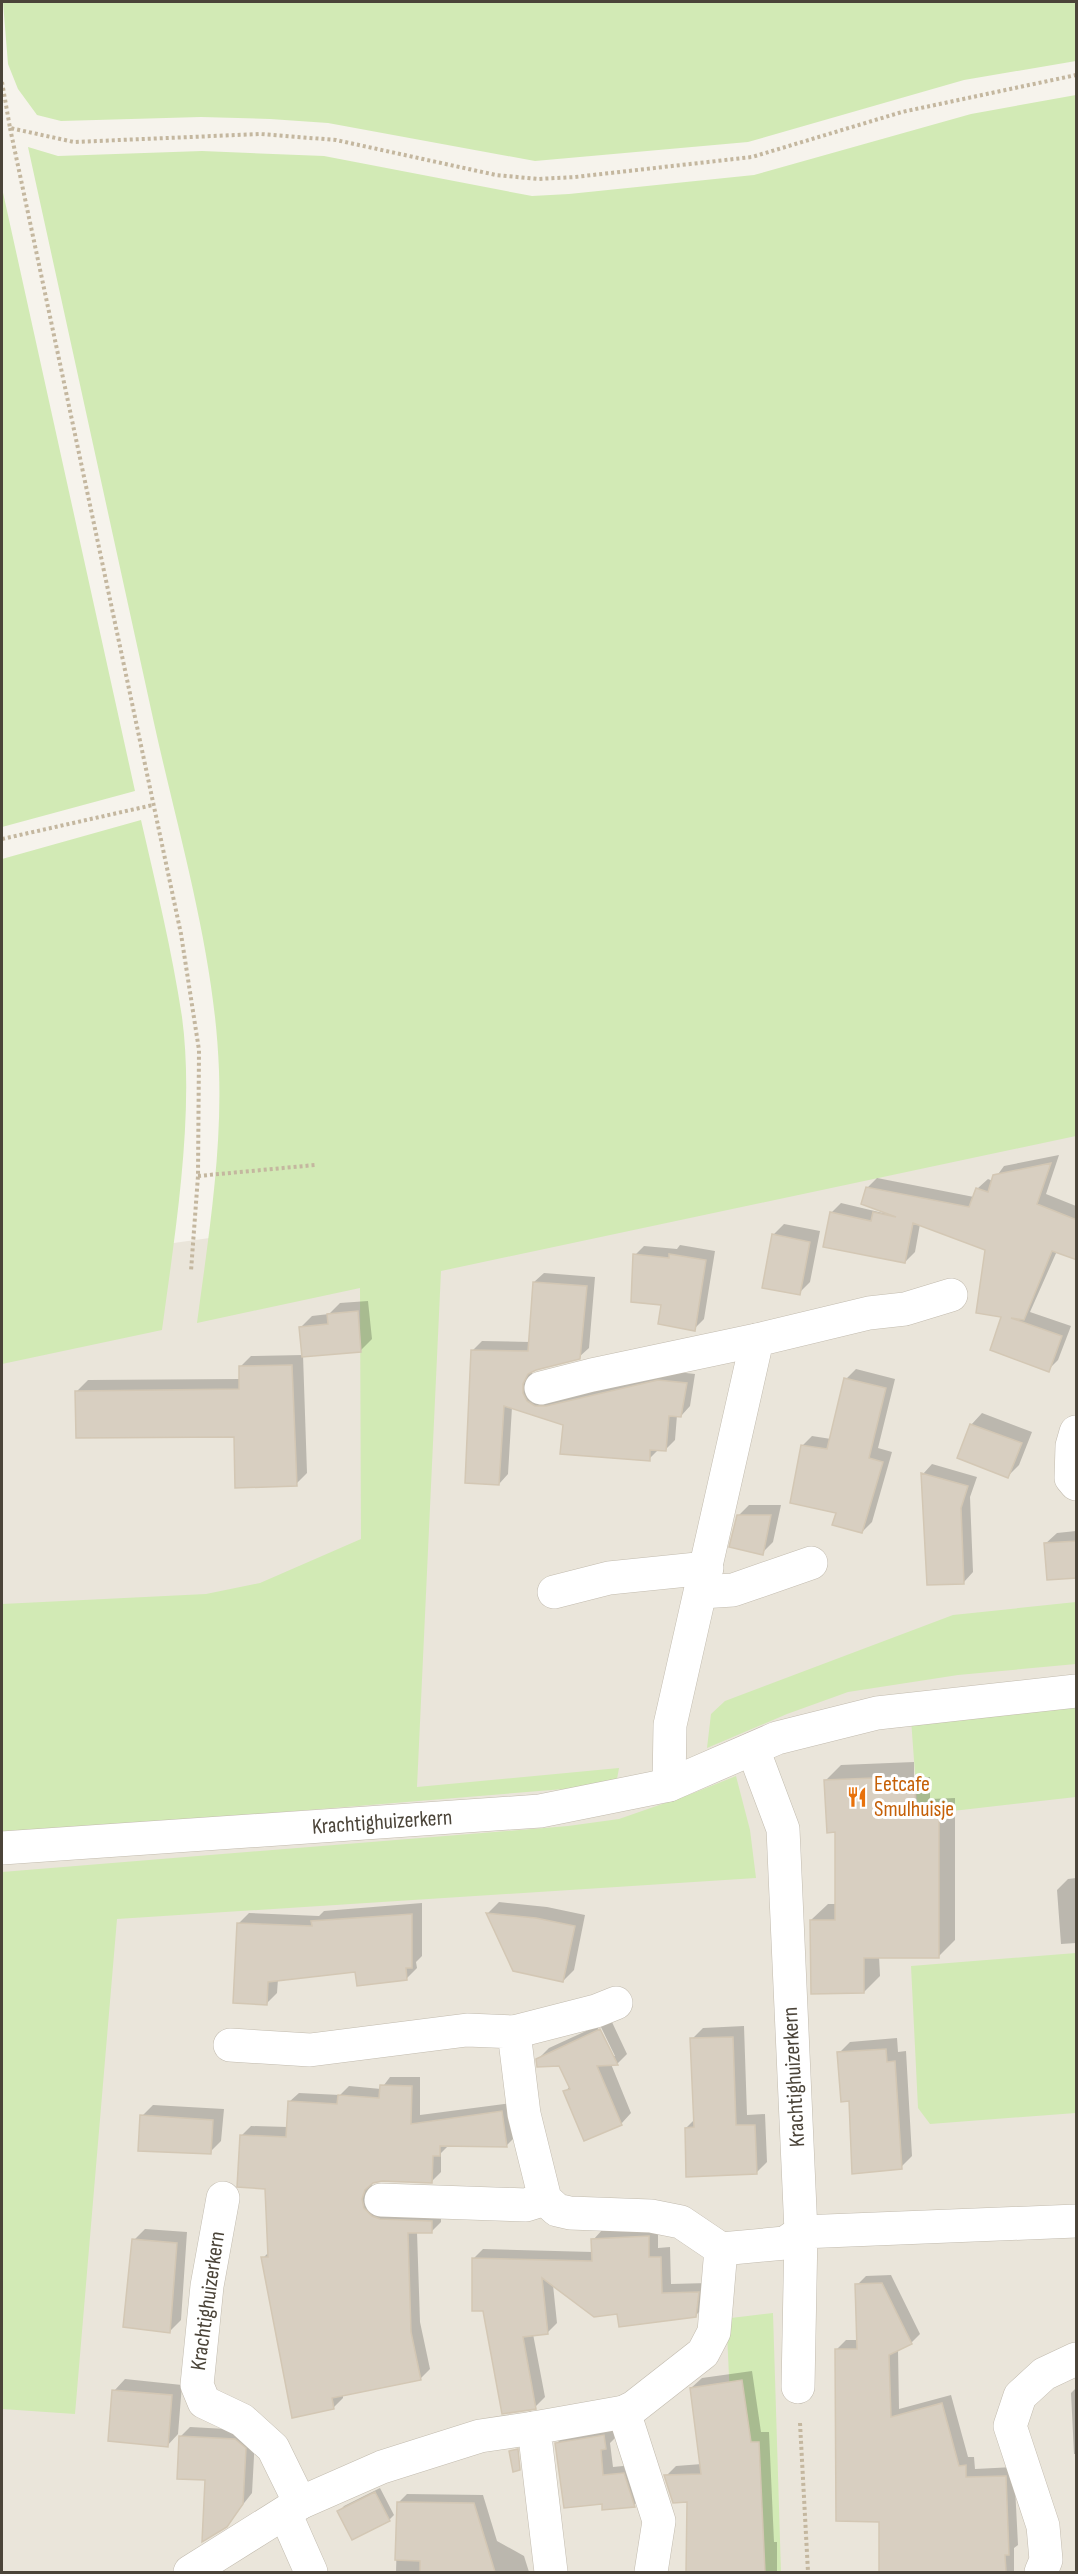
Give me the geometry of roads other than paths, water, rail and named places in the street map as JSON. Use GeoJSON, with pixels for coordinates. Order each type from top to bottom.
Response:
{"type":"FeatureCollection","features":[{"type":"Feature","properties":{"kind":"street"},"geometry":{"type":"LineString","coordinates":[[542,1388],[869,1313],[905,1309],[951,1295]]}},
{"type":"Feature","properties":{"kind":"street"},"geometry":{"type":"LineString","coordinates":[[669,1785],[670,1725],[757,1340]]}},
{"type":"Feature","properties":{"kind":"street"},"geometry":{"type":"LineString","coordinates":[[1077,1432],[1072,1446],[1071,1478],[1077,1484]]}},
{"type":"Feature","properties":{"kind":"street"},"geometry":{"type":"LineString","coordinates":[[554,1592],[609,1578],[704,1580],[733,1590],[812,1563]]}},
{"type":"Feature","properties":{"kind":"street","name":"Krachtighuizerkern"},"geometry":{"type":"LineString","coordinates":[[2,1848],[540,1812],[669,1785],[777,1738],[877,1713],[1077,1691]]}},
{"type":"Feature","properties":{"kind":"street","name":"Krachtighuizerkern"},"geometry":{"type":"LineString","coordinates":[[753,1749],[783,1829],[801,2232],[798,2387]]}},
{"type":"Feature","properties":{"kind":"street"},"geometry":{"type":"LineString","coordinates":[[230,2045],[310,2050],[466,2030],[514,2032],[596,2011],[616,2003]]}},
{"type":"Feature","properties":{"kind":"street"},"geometry":{"type":"LineString","coordinates":[[514,2032],[524,2114],[545,2199],[557,2210],[570,2213],[651,2216],[681,2222],[722,2249],[786,2242],[801,2232],[1077,2222]]}},
{"type":"Feature","properties":{"kind":"street","name":"Krachtighuizerkern"},"geometry":{"type":"LineString","coordinates":[[224,2198],[207,2286],[197,2385],[204,2402],[242,2420],[273,2448],[311,2572]]}},
{"type":"Feature","properties":{"kind":"street"},"geometry":{"type":"LineString","coordinates":[[381,2200],[526,2205],[545,2199]]}},
{"type":"Feature","properties":{"kind":"street"},"geometry":{"type":"LineString","coordinates":[[190,2572],[292,2508],[382,2467],[480,2436],[624,2412],[634,2407],[703,2354],[714,2332],[722,2249]]}},
{"type":"Feature","properties":{"kind":"street"},"geometry":{"type":"LineString","coordinates":[[1041,2572],[1046,2560],[1043,2526],[1010,2426],[1020,2396],[1044,2374],[1077,2359]]}},
{"type":"Feature","properties":{"kind":"street"},"geometry":{"type":"LineString","coordinates":[[624,2412],[659,2521],[651,2572]]}},
{"type":"Feature","properties":{"kind":"street"},"geometry":{"type":"LineString","coordinates":[[534,2428],[551,2572]]}},
{"type":"Feature","properties":{"kind":"place","name":"Eetcafe Smulhuisje"},"geometry":{"type":"Point","coordinates":[857,1797]}}]}
